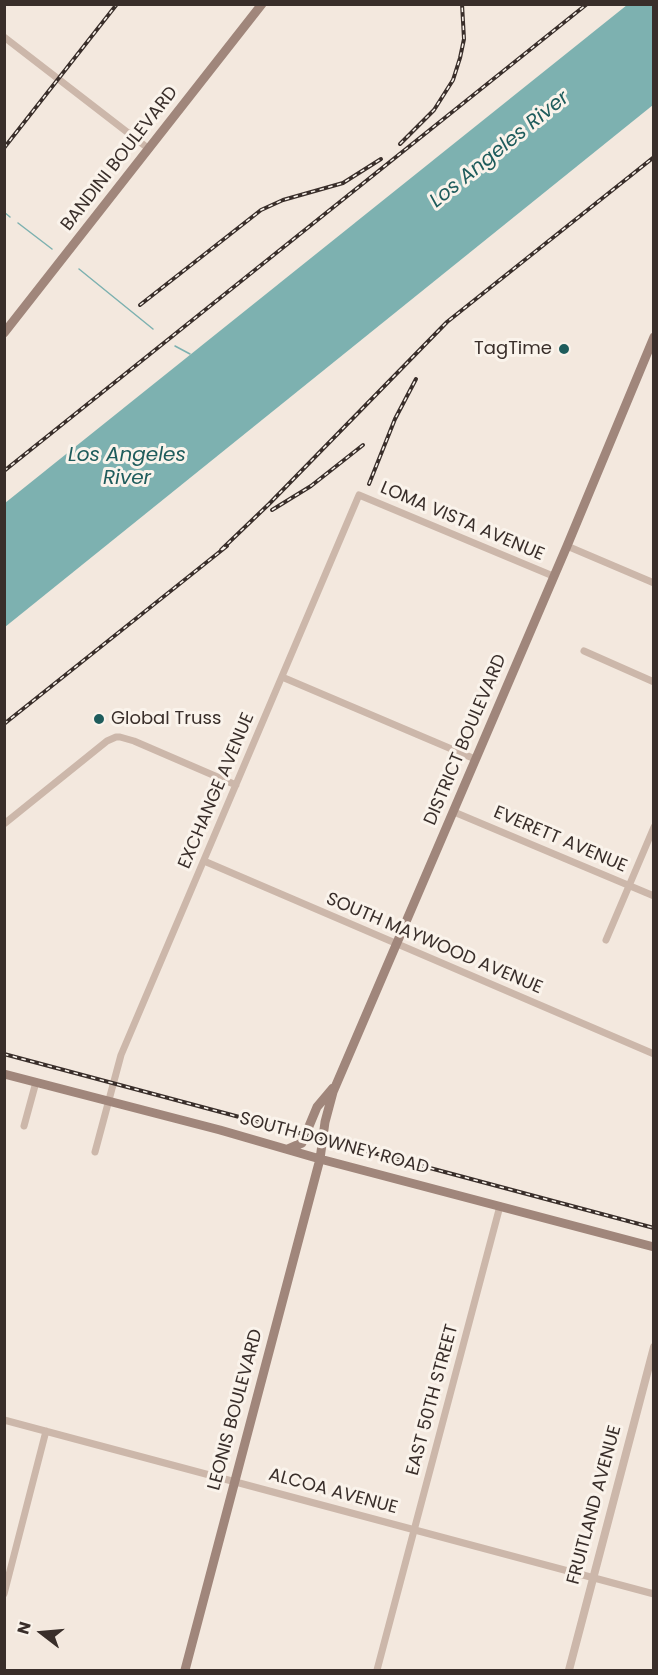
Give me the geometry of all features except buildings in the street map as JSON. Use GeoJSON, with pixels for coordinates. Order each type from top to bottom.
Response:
{"type":"FeatureCollection","features":[{"type":"Feature","properties":{"kind":"main road","name":"BANDINI BOULEVARD"},"geometry":{"type":"LineString","coordinates":[[4,333],[262,4]]}},
{"type":"Feature","properties":{"kind":"main road","name":"DISTRICT BOULEVARD"},"geometry":{"type":"LineString","coordinates":[[320,1159],[326,1116],[337,1084],[654,337]]}},
{"type":"Feature","properties":{"kind":"main road","name":"SOUTH DOWNEY ROAD"},"geometry":{"type":"LineString","coordinates":[[4,1074],[654,1247]]}},
{"type":"Feature","properties":{"kind":"main road"},"geometry":{"type":"LineString","coordinates":[[287,1149],[302,1143],[317,1107],[337,1084]]}},
{"type":"Feature","properties":{"kind":"main road","name":"LEONIS BOULEVARD"},"geometry":{"type":"LineString","coordinates":[[184,1671],[320,1159]]}},
{"type":"Feature","properties":{"kind":"street"},"geometry":{"type":"LineString","coordinates":[[4,37],[149,149]]}},
{"type":"Feature","properties":{"kind":"street","name":"LOMA VISTA AVENUE"},"geometry":{"type":"LineString","coordinates":[[359,495],[553,576]]}},
{"type":"Feature","properties":{"kind":"street","name":"EXCHANGE AVENUE"},"geometry":{"type":"LineString","coordinates":[[95,1152],[121,1055],[359,495]]}},
{"type":"Feature","properties":{"kind":"street","name":"LOMA VISTA AVENUE"},"geometry":{"type":"LineString","coordinates":[[567,546],[654,583]]}},
{"type":"Feature","properties":{"kind":"street"},"geometry":{"type":"LineString","coordinates":[[584,651],[654,682]]}},
{"type":"Feature","properties":{"kind":"street"},"geometry":{"type":"LineString","coordinates":[[282,677],[475,759]]}},
{"type":"Feature","properties":{"kind":"street"},"geometry":{"type":"LineString","coordinates":[[4,824],[107,741],[116,737],[134,741],[236,785]]}},
{"type":"Feature","properties":{"kind":"street","name":"EVERETT AVENUE"},"geometry":{"type":"LineString","coordinates":[[454,812],[654,896]]}},
{"type":"Feature","properties":{"kind":"street"},"geometry":{"type":"LineString","coordinates":[[606,940],[654,827]]}},
{"type":"Feature","properties":{"kind":"street","name":"SOUTH MAYWOOD AVENUE"},"geometry":{"type":"LineString","coordinates":[[204,861],[654,1054]]}},
{"type":"Feature","properties":{"kind":"street"},"geometry":{"type":"LineString","coordinates":[[24,1126],[36,1082]]}},
{"type":"Feature","properties":{"kind":"street","name":"EAST 50TH STREET"},"geometry":{"type":"LineString","coordinates":[[376,1671],[500,1206]]}},
{"type":"Feature","properties":{"kind":"street","name":"FRUITLAND AVENUE"},"geometry":{"type":"LineString","coordinates":[[569,1671],[654,1347]]}},
{"type":"Feature","properties":{"kind":"street","name":"ALCOA AVENUE"},"geometry":{"type":"LineString","coordinates":[[4,1420],[654,1594]]}},
{"type":"Feature","properties":{"kind":"street"},"geometry":{"type":"LineString","coordinates":[[4,1594],[46,1431]]}},
{"type":"Feature","properties":{"kind":"water","name":"Los Angeles River"},"geometry":{"type":"Polygon","coordinates":[[[627,5],[653,5],[653,105],[5,627],[5,503],[627,5]]]}},
{"type":"Feature","properties":{"kind":"waterway"},"geometry":{"type":"LineString","coordinates":[[4,212],[10,217]]}},
{"type":"Feature","properties":{"kind":"waterway"},"geometry":{"type":"LineString","coordinates":[[18,223],[52,249]]}},
{"type":"Feature","properties":{"kind":"waterway"},"geometry":{"type":"LineString","coordinates":[[79,269],[153,329]]}},
{"type":"Feature","properties":{"kind":"waterway"},"geometry":{"type":"LineString","coordinates":[[175,346],[190,354]]}},
{"type":"Feature","properties":{"kind":"railway"},"geometry":{"type":"LineString","coordinates":[[4,148],[117,4]]}},
{"type":"Feature","properties":{"kind":"railway"},"geometry":{"type":"LineString","coordinates":[[400,144],[434,110],[453,80],[464,39],[462,4]]}},
{"type":"Feature","properties":{"kind":"railway"},"geometry":{"type":"LineString","coordinates":[[4,471],[587,4]]}},
{"type":"Feature","properties":{"kind":"railway"},"geometry":{"type":"LineString","coordinates":[[221,550],[447,322],[654,157]]}},
{"type":"Feature","properties":{"kind":"railway"},"geometry":{"type":"LineString","coordinates":[[140,305],[261,210],[283,200],[343,183],[381,159]]}},
{"type":"Feature","properties":{"kind":"railway"},"geometry":{"type":"LineString","coordinates":[[369,484],[395,419],[416,379]]}},
{"type":"Feature","properties":{"kind":"railway"},"geometry":{"type":"LineString","coordinates":[[272,510],[311,486],[363,445]]}},
{"type":"Feature","properties":{"kind":"railway"},"geometry":{"type":"LineString","coordinates":[[4,724],[227,546]]}},
{"type":"Feature","properties":{"kind":"railway"},"geometry":{"type":"LineString","coordinates":[[4,1054],[654,1228]]}},
{"type":"Feature","properties":{"kind":"place","name":"TagTime"},"geometry":{"type":"Point","coordinates":[564,349]}},
{"type":"Feature","properties":{"kind":"place","name":"Global Truss"},"geometry":{"type":"Point","coordinates":[99,719]}}]}
